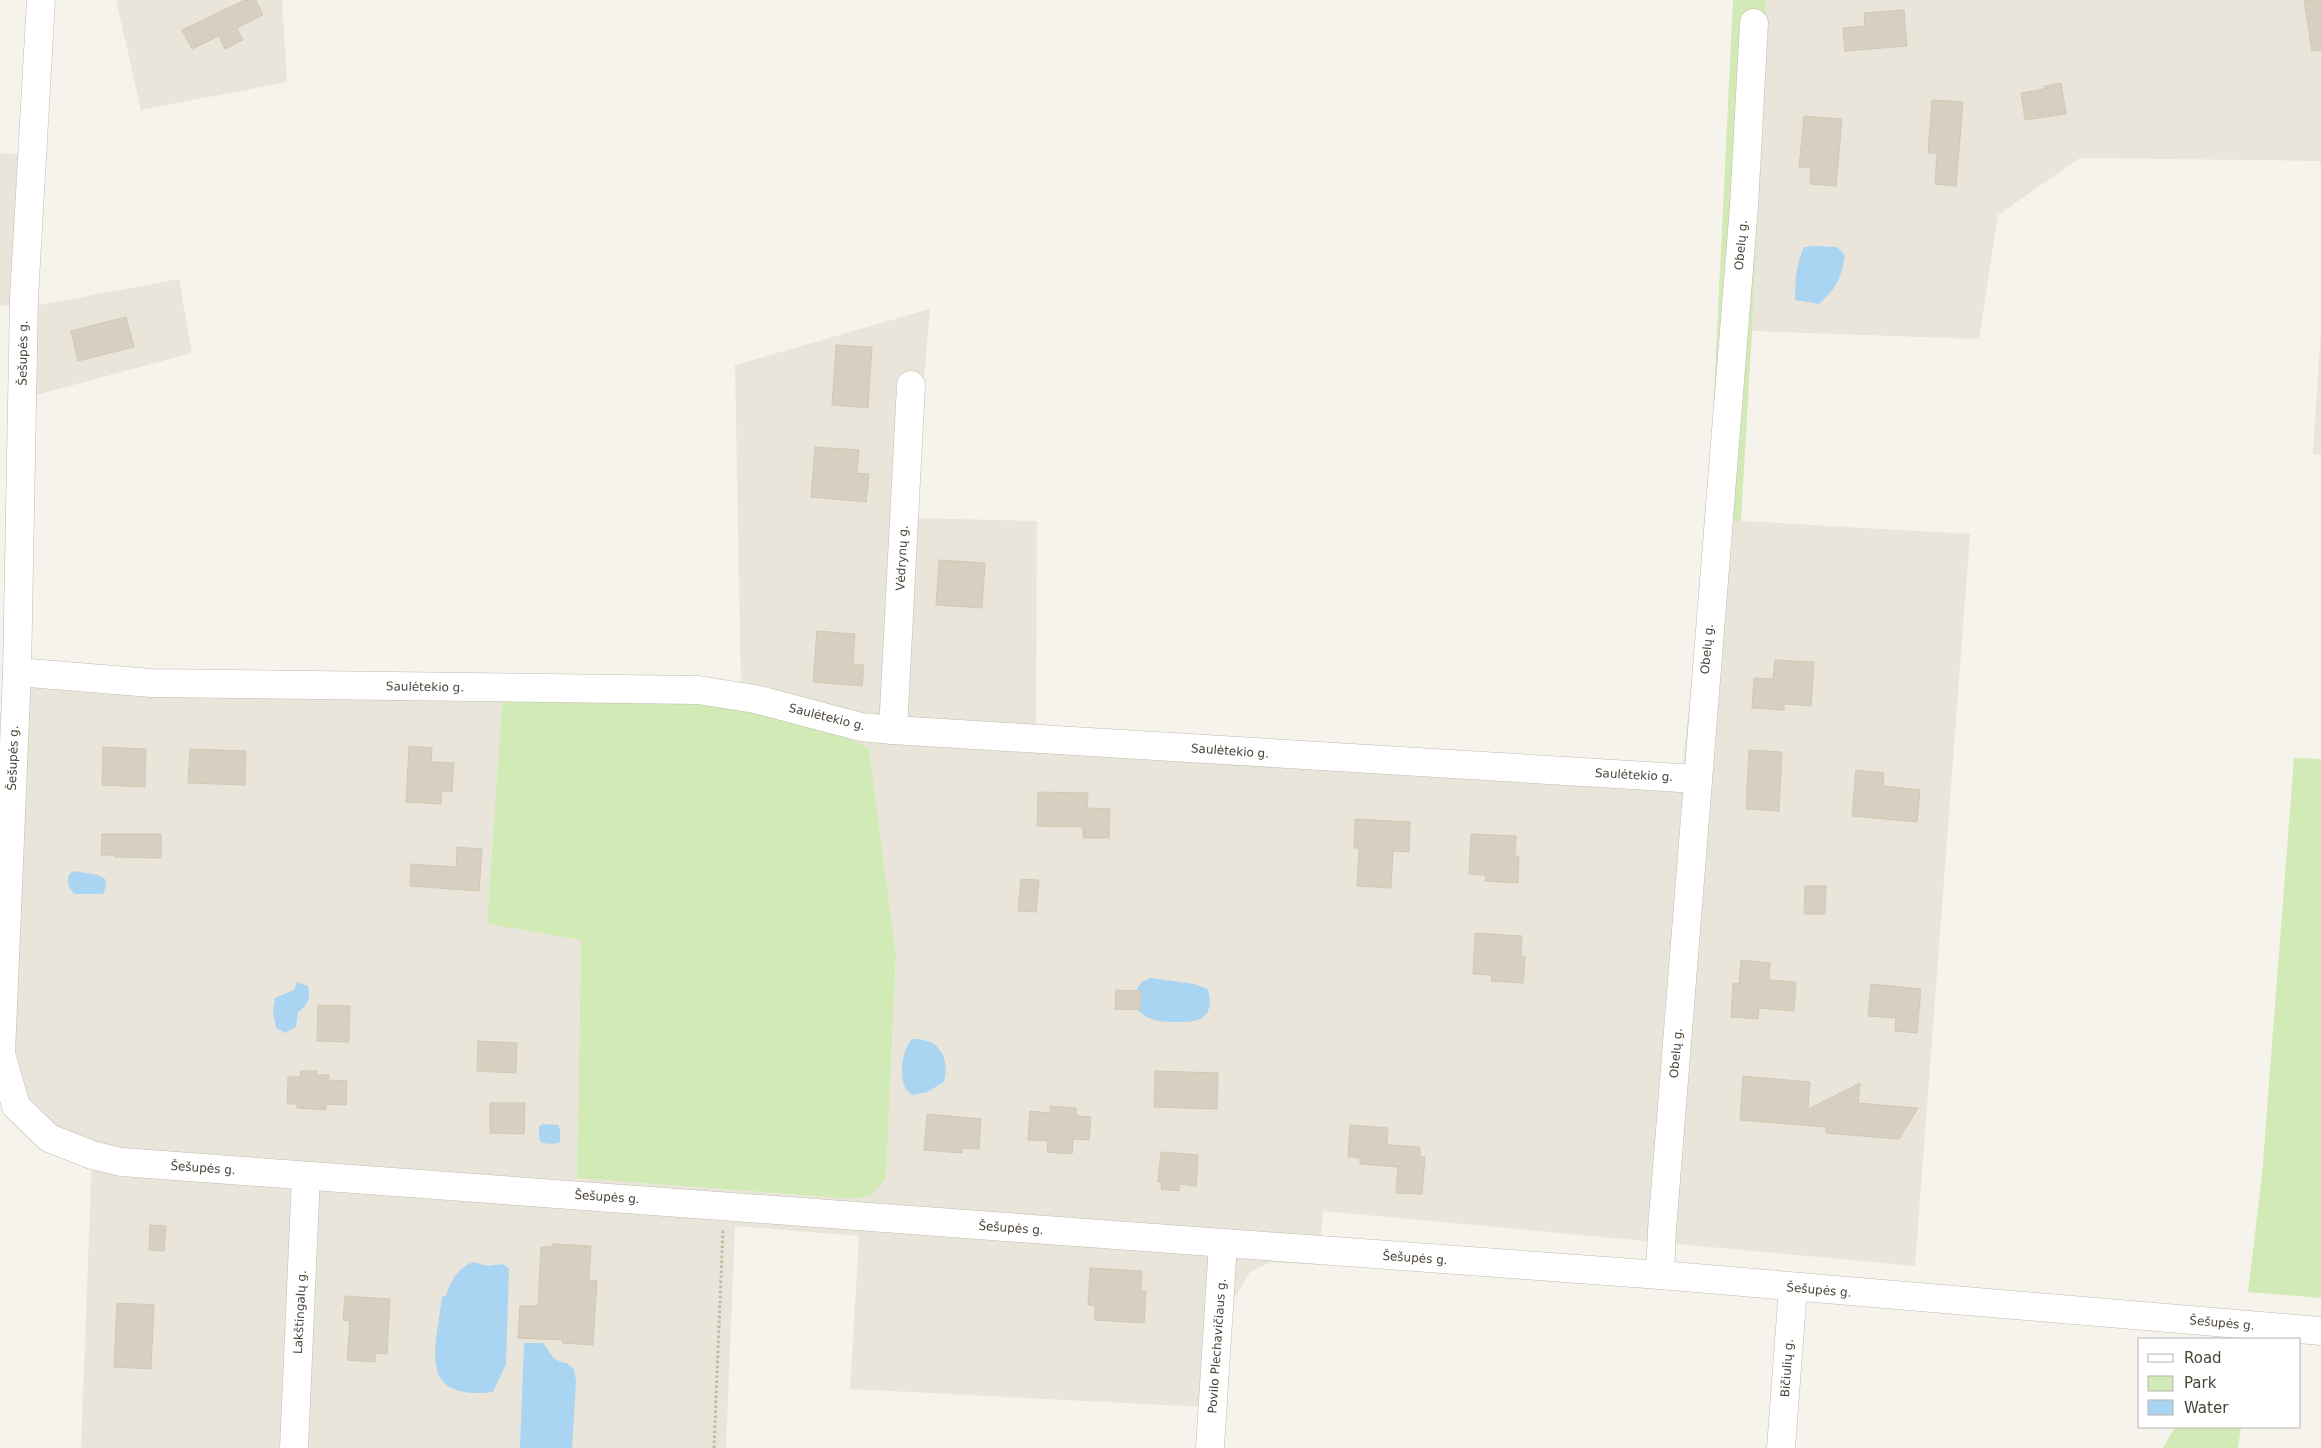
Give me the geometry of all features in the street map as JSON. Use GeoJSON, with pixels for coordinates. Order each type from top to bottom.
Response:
{"type":"FeatureCollection","features":[{"type":"Feature","properties":{"kind":"street","name":"Šešupės g."},"geometry":{"type":"LineString","coordinates":[[41,0],[24,298],[17,672],[0,1054],[16,1106],[49,1138],[92,1155],[121,1162],[1660,1275],[1793,1288],[2321,1331]]}},
{"type":"Feature","properties":{"kind":"street","name":"Obelų g."},"geometry":{"type":"LineString","coordinates":[[1660,1275],[1697,778],[1744,206],[1754,23]]}},
{"type":"Feature","properties":{"kind":"street","name":"Vėdrynų g."},"geometry":{"type":"LineString","coordinates":[[893,730],[911,385]]}},
{"type":"Feature","properties":{"kind":"street","name":"Saulėtekio g."},"geometry":{"type":"LineString","coordinates":[[17,672],[150,683],[698,690],[755,699],[861,727],[893,730],[1697,778]]}},
{"type":"Feature","properties":{"kind":"street","name":"Lakštingalų g."},"geometry":{"type":"LineString","coordinates":[[294,1448],[306,1176]]}},
{"type":"Feature","properties":{"kind":"street","name":"Povilo Plechavičiaus g."},"geometry":{"type":"LineString","coordinates":[[1210,1448],[1223,1244]]}},
{"type":"Feature","properties":{"kind":"street","name":"Bičiulių g."},"geometry":{"type":"LineString","coordinates":[[1781,1448],[1793,1288]]}},
{"type":"Feature","properties":{"kind":"path"},"geometry":{"type":"LineString","coordinates":[[714,1448],[724,1206]]}},
{"type":"Feature","properties":{"kind":"shaded area"},"geometry":{"type":"Polygon","coordinates":[[[116,0],[282,0],[287,82],[141,110],[116,0]]]}},
{"type":"Feature","properties":{"kind":"shaded area"},"geometry":{"type":"Polygon","coordinates":[[[1766,0],[2321,0],[2321,166],[2319,161],[2080,158],[1998,215],[1979,339],[1752,331],[1766,0]]]}},
{"type":"Feature","properties":{"kind":"shaded area"},"geometry":{"type":"Polygon","coordinates":[[[0,153],[24,155],[13,306],[0,306],[0,153]]]}},
{"type":"Feature","properties":{"kind":"shaded area"},"geometry":{"type":"Polygon","coordinates":[[[179,279],[192,353],[36,395],[34,306],[179,279]]]}},
{"type":"Feature","properties":{"kind":"shaded area"},"geometry":{"type":"Polygon","coordinates":[[[930,309],[912,518],[1037,521],[1036,729],[1682,773],[1708,519],[1970,534],[1915,1266],[1323,1211],[1319,1265],[1271,1262],[1250,1272],[1232,1302],[1225,1408],[850,1389],[859,1236],[735,1226],[726,1448],[81,1448],[92,1155],[16,1106],[0,943],[0,712],[15,713],[17,672],[503,688],[487,924],[581,940],[577,1178],[852,1199],[886,1178],[896,956],[869,749],[741,690],[735,365],[930,309]]]}},
{"type":"Feature","properties":{"kind":"shaded area"},"geometry":{"type":"Polygon","coordinates":[[[2321,327],[2321,455],[2313,454],[2321,327]]]}},
{"type":"Feature","properties":{"kind":"green space"},"geometry":{"type":"Polygon","coordinates":[[[1733,0],[1766,0],[1752,331],[1741,521],[1708,519],[1733,0]]]}},
{"type":"Feature","properties":{"kind":"green space"},"geometry":{"type":"Polygon","coordinates":[[[503,688],[741,690],[869,748],[896,956],[886,1178],[870,1196],[852,1199],[577,1178],[581,940],[487,924],[503,688]]]}},
{"type":"Feature","properties":{"kind":"green space"},"geometry":{"type":"Polygon","coordinates":[[[2294,758],[2321,759],[2321,1298],[2248,1292],[2262,1175],[2294,758]]]}},
{"type":"Feature","properties":{"kind":"green space"},"geometry":{"type":"Polygon","coordinates":[[[2174,1428],[2241,1428],[2238,1448],[2163,1448],[2174,1428]]]}},
{"type":"Feature","properties":{"kind":"water"},"geometry":{"type":"Polygon","coordinates":[[[1804,247],[1837,247],[1845,255],[1837,282],[1830,293],[1819,304],[1795,300],[1796,273],[1801,254],[1804,247]]]}},
{"type":"Feature","properties":{"kind":"water"},"geometry":{"type":"Polygon","coordinates":[[[74,871],[98,875],[105,879],[106,886],[103,894],[74,894],[68,885],[68,880],[69,874],[74,871]]]}},
{"type":"Feature","properties":{"kind":"water"},"geometry":{"type":"Polygon","coordinates":[[[1151,978],[1194,984],[1208,989],[1209,1007],[1204,1017],[1192,1021],[1169,1022],[1144,1016],[1136,1008],[1136,993],[1142,983],[1151,978]]]}},
{"type":"Feature","properties":{"kind":"water"},"geometry":{"type":"Polygon","coordinates":[[[297,982],[308,986],[309,998],[298,1012],[296,1027],[285,1033],[276,1028],[273,1011],[275,998],[294,990],[297,982]]]}},
{"type":"Feature","properties":{"kind":"water"},"geometry":{"type":"Polygon","coordinates":[[[912,1039],[929,1042],[936,1046],[944,1057],[945,1073],[944,1082],[927,1092],[912,1095],[907,1091],[904,1084],[902,1068],[905,1052],[912,1039]]]}},
{"type":"Feature","properties":{"kind":"water"},"geometry":{"type":"Polygon","coordinates":[[[544,1124],[558,1125],[560,1142],[553,1144],[542,1143],[539,1138],[539,1126],[544,1124]]]}},
{"type":"Feature","properties":{"kind":"water"},"geometry":{"type":"Polygon","coordinates":[[[473,1262],[488,1266],[503,1264],[509,1269],[506,1364],[493,1392],[468,1393],[452,1388],[441,1380],[436,1367],[435,1352],[442,1297],[446,1296],[459,1271],[473,1262]]]}},
{"type":"Feature","properties":{"kind":"water"},"geometry":{"type":"Polygon","coordinates":[[[524,1343],[543,1343],[555,1359],[567,1363],[574,1369],[576,1381],[572,1448],[520,1448],[524,1343]]]}},
{"type":"Feature","properties":{"kind":"building"},"geometry":{"type":"Polygon","coordinates":[[[245,0],[256,0],[263,15],[237,28],[243,40],[225,49],[219,36],[192,49],[182,30],[245,0]]]}},
{"type":"Feature","properties":{"kind":"building"},"geometry":{"type":"Polygon","coordinates":[[[2304,0],[2321,0],[2321,50],[2312,51],[2304,0]]]}},
{"type":"Feature","properties":{"kind":"building"},"geometry":{"type":"Polygon","coordinates":[[[1904,10],[1907,46],[1845,51],[1843,28],[1865,26],[1864,13],[1904,10]]]}},
{"type":"Feature","properties":{"kind":"building"},"geometry":{"type":"Polygon","coordinates":[[[2061,83],[2066,114],[2025,120],[2021,93],[2044,89],[2044,86],[2061,83]]]}},
{"type":"Feature","properties":{"kind":"building"},"geometry":{"type":"Polygon","coordinates":[[[1932,100],[1963,102],[1956,186],[1935,184],[1937,153],[1928,153],[1932,100]]]}},
{"type":"Feature","properties":{"kind":"building"},"geometry":{"type":"Polygon","coordinates":[[[1804,116],[1842,119],[1836,186],[1810,184],[1811,168],[1799,167],[1804,116]]]}},
{"type":"Feature","properties":{"kind":"building"},"geometry":{"type":"Polygon","coordinates":[[[126,317],[134,347],[78,361],[71,331],[126,317]]]}},
{"type":"Feature","properties":{"kind":"building"},"geometry":{"type":"Polygon","coordinates":[[[836,345],[872,347],[868,408],[832,405],[836,345]]]}},
{"type":"Feature","properties":{"kind":"building"},"geometry":{"type":"Polygon","coordinates":[[[815,447],[859,450],[857,473],[869,474],[866,502],[811,497],[815,447]]]}},
{"type":"Feature","properties":{"kind":"building"},"geometry":{"type":"Polygon","coordinates":[[[939,560],[985,563],[982,608],[936,605],[939,560]]]}},
{"type":"Feature","properties":{"kind":"building"},"geometry":{"type":"Polygon","coordinates":[[[817,631],[855,634],[853,664],[864,665],[862,686],[813,682],[817,631]]]}},
{"type":"Feature","properties":{"kind":"building"},"geometry":{"type":"Polygon","coordinates":[[[1775,660],[1814,662],[1811,706],[1784,704],[1784,710],[1752,708],[1754,678],[1773,679],[1775,660]]]}},
{"type":"Feature","properties":{"kind":"building"},"geometry":{"type":"Polygon","coordinates":[[[409,746],[432,748],[431,762],[454,763],[452,792],[441,791],[441,804],[406,802],[409,746]]]}},
{"type":"Feature","properties":{"kind":"building"},"geometry":{"type":"Polygon","coordinates":[[[103,747],[146,749],[145,787],[102,785],[103,747]]]}},
{"type":"Feature","properties":{"kind":"building"},"geometry":{"type":"Polygon","coordinates":[[[190,749],[246,751],[245,785],[188,783],[190,749]]]}},
{"type":"Feature","properties":{"kind":"building"},"geometry":{"type":"Polygon","coordinates":[[[1749,750],[1782,752],[1779,811],[1746,809],[1749,750]]]}},
{"type":"Feature","properties":{"kind":"building"},"geometry":{"type":"Polygon","coordinates":[[[1856,770],[1884,773],[1883,786],[1920,790],[1917,822],[1852,816],[1856,770]]]}},
{"type":"Feature","properties":{"kind":"building"},"geometry":{"type":"Polygon","coordinates":[[[1038,792],[1088,793],[1087,808],[1110,809],[1109,838],[1083,838],[1083,827],[1037,826],[1038,792]]]}},
{"type":"Feature","properties":{"kind":"building"},"geometry":{"type":"Polygon","coordinates":[[[1355,819],[1410,822],[1409,852],[1393,851],[1391,888],[1357,886],[1359,848],[1354,848],[1355,819]]]}},
{"type":"Feature","properties":{"kind":"building"},"geometry":{"type":"Polygon","coordinates":[[[102,834],[161,834],[161,858],[101,855],[102,834]]]}},
{"type":"Feature","properties":{"kind":"building"},"geometry":{"type":"Polygon","coordinates":[[[1471,834],[1516,836],[1515,856],[1519,856],[1518,883],[1485,881],[1486,875],[1469,874],[1471,834]]]}},
{"type":"Feature","properties":{"kind":"building"},"geometry":{"type":"Polygon","coordinates":[[[457,847],[482,849],[479,891],[410,886],[411,864],[456,867],[457,847]]]}},
{"type":"Feature","properties":{"kind":"building"},"geometry":{"type":"Polygon","coordinates":[[[1021,879],[1039,880],[1036,912],[1018,911],[1021,879]]]}},
{"type":"Feature","properties":{"kind":"building"},"geometry":{"type":"Polygon","coordinates":[[[1805,886],[1826,886],[1825,914],[1804,914],[1805,886]]]}},
{"type":"Feature","properties":{"kind":"building"},"geometry":{"type":"Polygon","coordinates":[[[1475,933],[1522,936],[1521,957],[1525,957],[1523,983],[1491,981],[1492,975],[1473,974],[1475,933]]]}},
{"type":"Feature","properties":{"kind":"building"},"geometry":{"type":"Polygon","coordinates":[[[1741,960],[1770,963],[1769,980],[1796,982],[1794,1011],[1759,1008],[1758,1019],[1731,1017],[1733,983],[1739,984],[1741,960]]]}},
{"type":"Feature","properties":{"kind":"building"},"geometry":{"type":"Polygon","coordinates":[[[1871,984],[1921,989],[1917,1033],[1895,1031],[1896,1018],[1868,1016],[1871,984]]]}},
{"type":"Feature","properties":{"kind":"building"},"geometry":{"type":"Polygon","coordinates":[[[1116,990],[1141,991],[1140,1010],[1115,1009],[1116,990]]]}},
{"type":"Feature","properties":{"kind":"building"},"geometry":{"type":"Polygon","coordinates":[[[318,1005],[350,1006],[349,1042],[317,1041],[318,1005]]]}},
{"type":"Feature","properties":{"kind":"building"},"geometry":{"type":"Polygon","coordinates":[[[478,1041],[517,1043],[516,1073],[477,1071],[478,1041]]]}},
{"type":"Feature","properties":{"kind":"building"},"geometry":{"type":"Polygon","coordinates":[[[301,1071],[317,1071],[316,1075],[329,1075],[328,1080],[347,1081],[346,1105],[326,1104],[326,1110],[297,1108],[297,1104],[287,1104],[288,1077],[300,1077],[301,1071]]]}},
{"type":"Feature","properties":{"kind":"building"},"geometry":{"type":"Polygon","coordinates":[[[1155,1071],[1218,1073],[1217,1109],[1154,1107],[1155,1071]]]}},
{"type":"Feature","properties":{"kind":"building"},"geometry":{"type":"Polygon","coordinates":[[[1743,1076],[1810,1082],[1808,1109],[1860,1083],[1858,1103],[1918,1108],[1899,1139],[1826,1133],[1826,1127],[1740,1120],[1743,1076]]]}},
{"type":"Feature","properties":{"kind":"building"},"geometry":{"type":"Polygon","coordinates":[[[490,1103],[525,1103],[524,1134],[490,1133],[490,1103]]]}},
{"type":"Feature","properties":{"kind":"building"},"geometry":{"type":"Polygon","coordinates":[[[1050,1106],[1076,1108],[1076,1116],[1091,1117],[1089,1140],[1073,1139],[1072,1154],[1047,1152],[1048,1141],[1028,1140],[1030,1111],[1050,1113],[1050,1106]]]}},
{"type":"Feature","properties":{"kind":"building"},"geometry":{"type":"Polygon","coordinates":[[[927,1114],[981,1119],[979,1149],[962,1148],[962,1153],[924,1150],[927,1114]]]}},
{"type":"Feature","properties":{"kind":"building"},"geometry":{"type":"Polygon","coordinates":[[[1350,1125],[1388,1128],[1387,1145],[1420,1147],[1420,1157],[1425,1157],[1422,1194],[1396,1193],[1398,1167],[1360,1164],[1360,1158],[1348,1157],[1350,1125]]]}},
{"type":"Feature","properties":{"kind":"building"},"geometry":{"type":"Polygon","coordinates":[[[1161,1152],[1198,1155],[1196,1186],[1180,1184],[1179,1191],[1161,1189],[1162,1182],[1158,1182],[1161,1152]]]}},
{"type":"Feature","properties":{"kind":"building"},"geometry":{"type":"Polygon","coordinates":[[[150,1225],[166,1226],[164,1251],[149,1250],[150,1225]]]}},
{"type":"Feature","properties":{"kind":"building"},"geometry":{"type":"Polygon","coordinates":[[[552,1244],[591,1246],[589,1280],[597,1281],[593,1345],[562,1343],[563,1340],[518,1338],[520,1306],[538,1306],[541,1247],[552,1247],[552,1244]]]}},
{"type":"Feature","properties":{"kind":"building"},"geometry":{"type":"Polygon","coordinates":[[[1090,1268],[1142,1271],[1141,1291],[1146,1291],[1144,1323],[1095,1320],[1095,1306],[1088,1305],[1090,1268]]]}},
{"type":"Feature","properties":{"kind":"building"},"geometry":{"type":"Polygon","coordinates":[[[345,1296],[390,1299],[387,1354],[375,1353],[375,1362],[347,1360],[350,1321],[343,1320],[345,1296]]]}},
{"type":"Feature","properties":{"kind":"building"},"geometry":{"type":"Polygon","coordinates":[[[117,1303],[154,1305],[151,1369],[114,1367],[117,1303]]]}}]}
